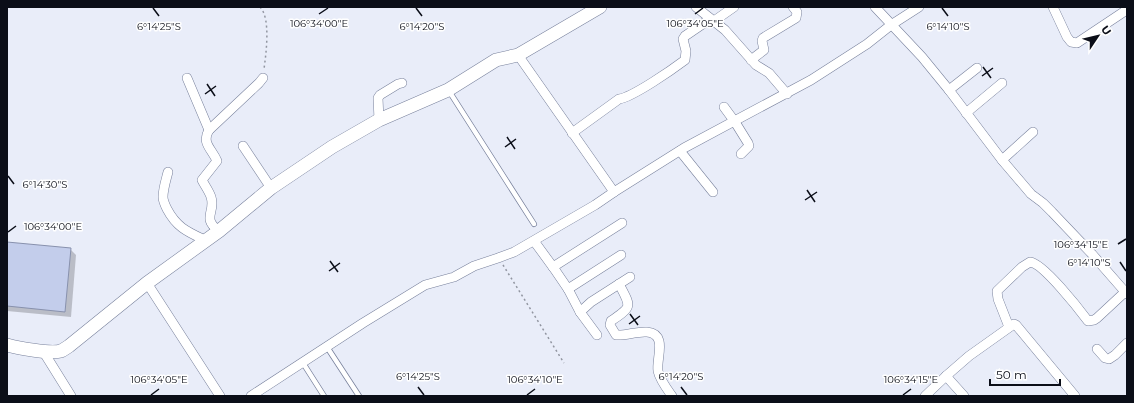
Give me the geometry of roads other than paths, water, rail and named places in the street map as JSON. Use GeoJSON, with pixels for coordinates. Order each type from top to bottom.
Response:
{"type":"FeatureCollection","features":[{"type":"Feature","properties":{"kind":"street"},"geometry":{"type":"LineString","coordinates":[[7,345],[43,351],[60,351],[69,346],[147,283],[207,241],[271,188],[332,147],[379,120],[448,90],[496,60],[518,55],[600,7]]}},
{"type":"Feature","properties":{"kind":"street"},"geometry":{"type":"LineString","coordinates":[[696,7],[725,30],[751,60],[768,73],[787,94]]}},
{"type":"Feature","properties":{"kind":"street"},"geometry":{"type":"LineString","coordinates":[[572,133],[620,99],[624,99],[685,60],[686,51],[683,39],[685,36],[734,7]]}},
{"type":"Feature","properties":{"kind":"street"},"geometry":{"type":"LineString","coordinates":[[751,60],[764,50],[762,41],[764,38],[796,18],[797,12],[794,7]]}},
{"type":"Feature","properties":{"kind":"street"},"geometry":{"type":"LineString","coordinates":[[875,7],[922,57],[1002,160],[1031,194],[1043,203],[1126,293],[1097,318],[1088,321],[1062,289],[1037,264],[1030,262],[1022,267],[997,291],[998,299],[1009,327]]}},
{"type":"Feature","properties":{"kind":"street"},"geometry":{"type":"LineString","coordinates":[[254,395],[362,323],[425,285],[448,279],[474,266],[498,258],[534,241],[595,205],[680,150],[787,94],[840,62],[867,44],[891,25],[919,7]]}},
{"type":"Feature","properties":{"kind":"street"},"geometry":{"type":"LineString","coordinates":[[1053,7],[1067,37],[1071,42],[1077,43],[1126,10]]}},
{"type":"Feature","properties":{"kind":"street"},"geometry":{"type":"LineString","coordinates":[[518,55],[614,192]]}},
{"type":"Feature","properties":{"kind":"street"},"geometry":{"type":"LineString","coordinates":[[949,90],[977,68]]}},
{"type":"Feature","properties":{"kind":"street"},"geometry":{"type":"LineString","coordinates":[[188,78],[208,130]]}},
{"type":"Feature","properties":{"kind":"street"},"geometry":{"type":"LineString","coordinates":[[219,231],[213,227],[210,221],[209,216],[212,200],[202,180],[217,161],[205,139],[208,130],[263,78]]}},
{"type":"Feature","properties":{"kind":"street"},"geometry":{"type":"LineString","coordinates":[[379,120],[378,98],[398,84],[402,83]]}},
{"type":"Feature","properties":{"kind":"street"},"geometry":{"type":"LineString","coordinates":[[966,113],[1002,84]]}},
{"type":"Feature","properties":{"kind":"street"},"geometry":{"type":"LineString","coordinates":[[724,107],[749,146],[741,154]]}},
{"type":"Feature","properties":{"kind":"street"},"geometry":{"type":"LineString","coordinates":[[1002,160],[1033,132]]}},
{"type":"Feature","properties":{"kind":"street"},"geometry":{"type":"LineString","coordinates":[[243,146],[271,188]]}},
{"type":"Feature","properties":{"kind":"street"},"geometry":{"type":"LineString","coordinates":[[680,150],[713,192]]}},
{"type":"Feature","properties":{"kind":"street"},"geometry":{"type":"LineString","coordinates":[[168,172],[163,196],[164,203],[170,216],[176,224],[207,241]]}},
{"type":"Feature","properties":{"kind":"street"},"geometry":{"type":"LineString","coordinates":[[553,267],[622,223]]}},
{"type":"Feature","properties":{"kind":"street"},"geometry":{"type":"LineString","coordinates":[[534,241],[568,289],[580,312],[597,334]]}},
{"type":"Feature","properties":{"kind":"street"},"geometry":{"type":"LineString","coordinates":[[568,289],[621,255]]}},
{"type":"Feature","properties":{"kind":"street"},"geometry":{"type":"LineString","coordinates":[[580,312],[591,302],[630,277]]}},
{"type":"Feature","properties":{"kind":"street"},"geometry":{"type":"LineString","coordinates":[[147,283],[220,396]]}},
{"type":"Feature","properties":{"kind":"street"},"geometry":{"type":"LineString","coordinates":[[619,284],[628,302],[628,306],[626,310],[611,321],[610,326],[616,335],[646,332],[653,333],[658,338],[660,348],[658,371],[661,379],[672,396]]}},
{"type":"Feature","properties":{"kind":"street"},"geometry":{"type":"LineString","coordinates":[[925,396],[969,356],[1014,324],[1075,396]]}},
{"type":"Feature","properties":{"kind":"street"},"geometry":{"type":"LineString","coordinates":[[1097,349],[1105,358],[1109,359],[1127,344]]}},
{"type":"Feature","properties":{"kind":"street"},"geometry":{"type":"LineString","coordinates":[[43,351],[71,396]]}},
{"type":"Feature","properties":{"kind":"street"},"geometry":{"type":"LineString","coordinates":[[946,376],[964,396]]}},
{"type":"Feature","properties":{"kind":"lane"},"geometry":{"type":"LineString","coordinates":[[448,90],[534,224]]}},
{"type":"Feature","properties":{"kind":"lane"},"geometry":{"type":"LineString","coordinates":[[327,347],[359,396]]}},
{"type":"Feature","properties":{"kind":"lane"},"geometry":{"type":"LineString","coordinates":[[303,363],[324,396]]}}]}
